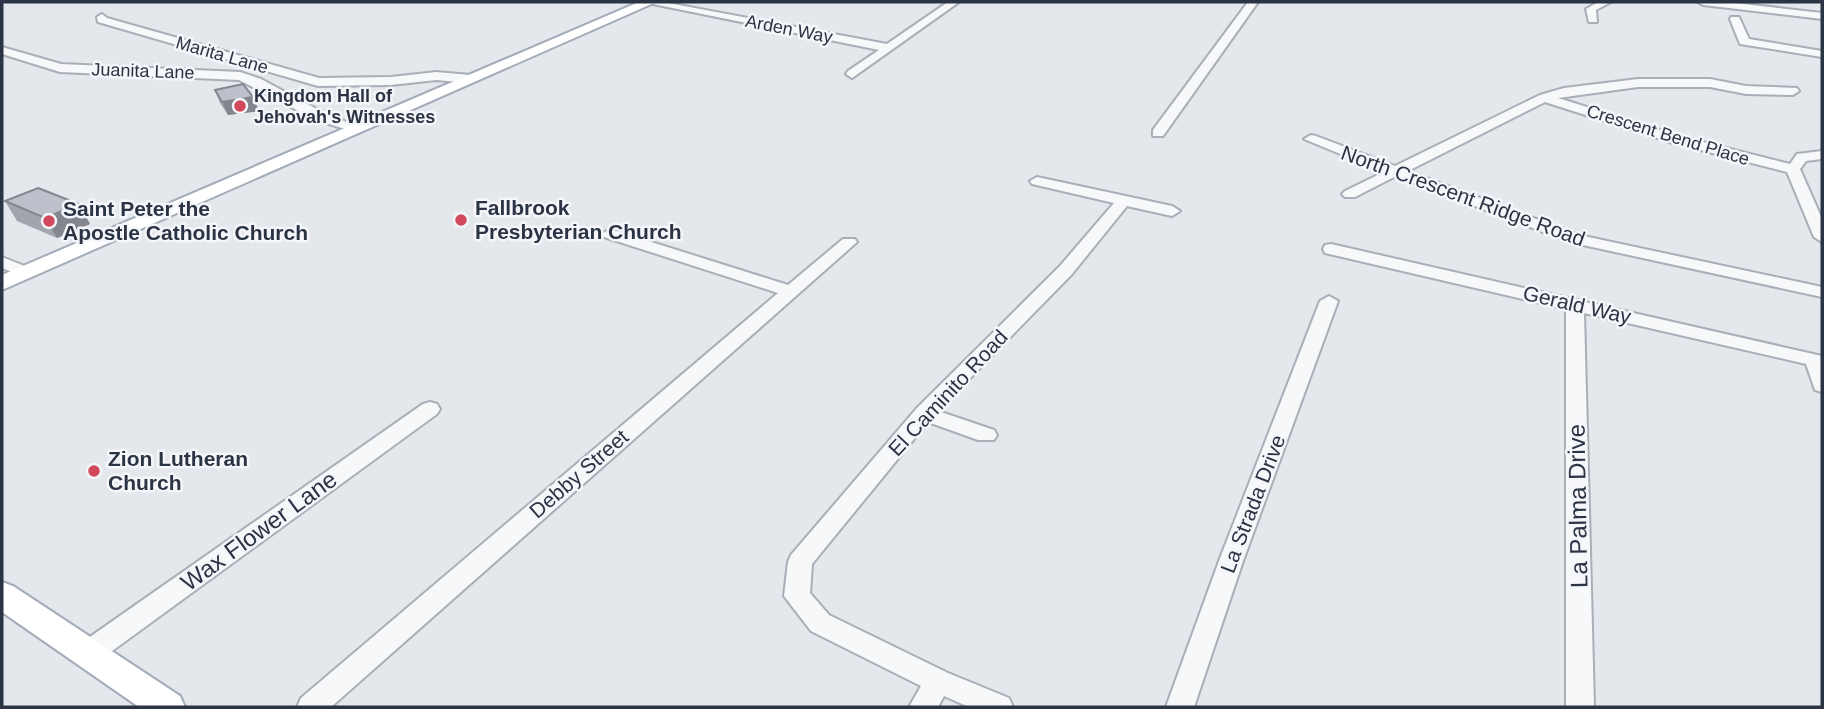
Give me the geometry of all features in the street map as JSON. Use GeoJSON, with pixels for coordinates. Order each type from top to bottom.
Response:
{"type":"FeatureCollection","features":[{"type":"Feature","properties":{"kind":"main road"},"geometry":{"type":"LineString","coordinates":[[2,283],[649,2]]}},
{"type":"Feature","properties":{"kind":"main road"},"geometry":{"type":"LineString","coordinates":[[2,595],[167,707]]}},
{"type":"Feature","properties":{"kind":"street","name":"Arden Way"},"geometry":{"type":"LineString","coordinates":[[649,2],[888,48]]}},
{"type":"Feature","properties":{"kind":"street"},"geometry":{"type":"LineString","coordinates":[[852,74],[954,2]]}},
{"type":"Feature","properties":{"kind":"street"},"geometry":{"type":"LineString","coordinates":[[1158,133],[1253,2]]}},
{"type":"Feature","properties":{"kind":"street"},"geometry":{"type":"LineString","coordinates":[[1593,20],[1591,9],[1606,2]]}},
{"type":"Feature","properties":{"kind":"street"},"geometry":{"type":"LineString","coordinates":[[1703,2],[1822,16]]}},
{"type":"Feature","properties":{"kind":"street","name":"Marita Lane"},"geometry":{"type":"LineString","coordinates":[[102,17],[102,20],[318,82],[391,81],[436,76],[471,79]]}},
{"type":"Feature","properties":{"kind":"street"},"geometry":{"type":"LineString","coordinates":[[1735,19],[1744,42],[1822,54]]}},
{"type":"Feature","properties":{"kind":"street","name":"Juanita Lane"},"geometry":{"type":"LineString","coordinates":[[2,50],[60,68],[240,76],[257,82],[321,117],[358,129]]}},
{"type":"Feature","properties":{"kind":"street"},"geometry":{"type":"LineString","coordinates":[[1350,194],[1544,97],[1607,85],[1710,83],[1730,79],[1776,81],[1794,88],[1793,91],[1746,90],[1710,83]]}},
{"type":"Feature","properties":{"kind":"street","name":"Crescent Bend Place"},"geometry":{"type":"LineString","coordinates":[[1544,97],[1678,140],[1793,169]]}},
{"type":"Feature","properties":{"kind":"street","name":"North Crescent Ridge Road"},"geometry":{"type":"LineString","coordinates":[[1311,139],[1575,239],[1822,292]]}},
{"type":"Feature","properties":{"kind":"street"},"geometry":{"type":"LineString","coordinates":[[1822,155],[1801,157],[1793,169],[1822,237]]}},
{"type":"Feature","properties":{"kind":"street"},"geometry":{"type":"LineString","coordinates":[[1037,181],[1172,211]]}},
{"type":"Feature","properties":{"kind":"street","name":"El Caminito Road"},"geometry":{"type":"LineString","coordinates":[[938,681],[820,623],[797,596],[800,562],[924,413],[1066,270],[1123,201]]}},
{"type":"Feature","properties":{"kind":"street"},"geometry":{"type":"LineString","coordinates":[[610,234],[792,292]]}},
{"type":"Feature","properties":{"kind":"street","name":"Debby Street"},"geometry":{"type":"LineString","coordinates":[[311,707],[849,242]]}},
{"type":"Feature","properties":{"kind":"street","name":"Gerald Way"},"geometry":{"type":"LineString","coordinates":[[1331,249],[1818,361]]}},
{"type":"Feature","properties":{"kind":"street"},"geometry":{"type":"LineString","coordinates":[[2,261],[26,273]]}},
{"type":"Feature","properties":{"kind":"street","name":"La Strada Drive"},"geometry":{"type":"LineString","coordinates":[[1180,707],[1231,561],[1329,301]]}},
{"type":"Feature","properties":{"kind":"street","name":"La Palma Drive"},"geometry":{"type":"LineString","coordinates":[[1575,304],[1580,707]]}},
{"type":"Feature","properties":{"kind":"street"},"geometry":{"type":"LineString","coordinates":[[1818,361],[1822,386]]}},
{"type":"Feature","properties":{"kind":"street","name":"Wax Flower Lane"},"geometry":{"type":"LineString","coordinates":[[87,654],[430,409]]}},
{"type":"Feature","properties":{"kind":"street"},"geometry":{"type":"LineString","coordinates":[[924,413],[986,435]]}},
{"type":"Feature","properties":{"kind":"street"},"geometry":{"type":"LineString","coordinates":[[923,707],[938,681],[999,707]]}},
{"type":"Feature","properties":{"kind":"building"},"geometry":{"type":"Polygon","coordinates":[[[243,84],[253,97],[222,102],[215,90],[243,84]]]}},
{"type":"Feature","properties":{"kind":"building"},"geometry":{"type":"Polygon","coordinates":[[[38,188],[79,204],[45,218],[5,201],[38,188]]]}},
{"type":"Feature","properties":{"kind":"place","name":"Kingdom Hall of Jehovah's Witnesses"},"geometry":{"type":"Point","coordinates":[240,106]}},
{"type":"Feature","properties":{"kind":"place","name":"Fallbrook Presbyterian Church"},"geometry":{"type":"Point","coordinates":[461,220]}},
{"type":"Feature","properties":{"kind":"place","name":"Saint Peter the Apostle Catholic Church"},"geometry":{"type":"Point","coordinates":[49,221]}},
{"type":"Feature","properties":{"kind":"place","name":"Zion Lutheran Church"},"geometry":{"type":"Point","coordinates":[94,471]}}]}
